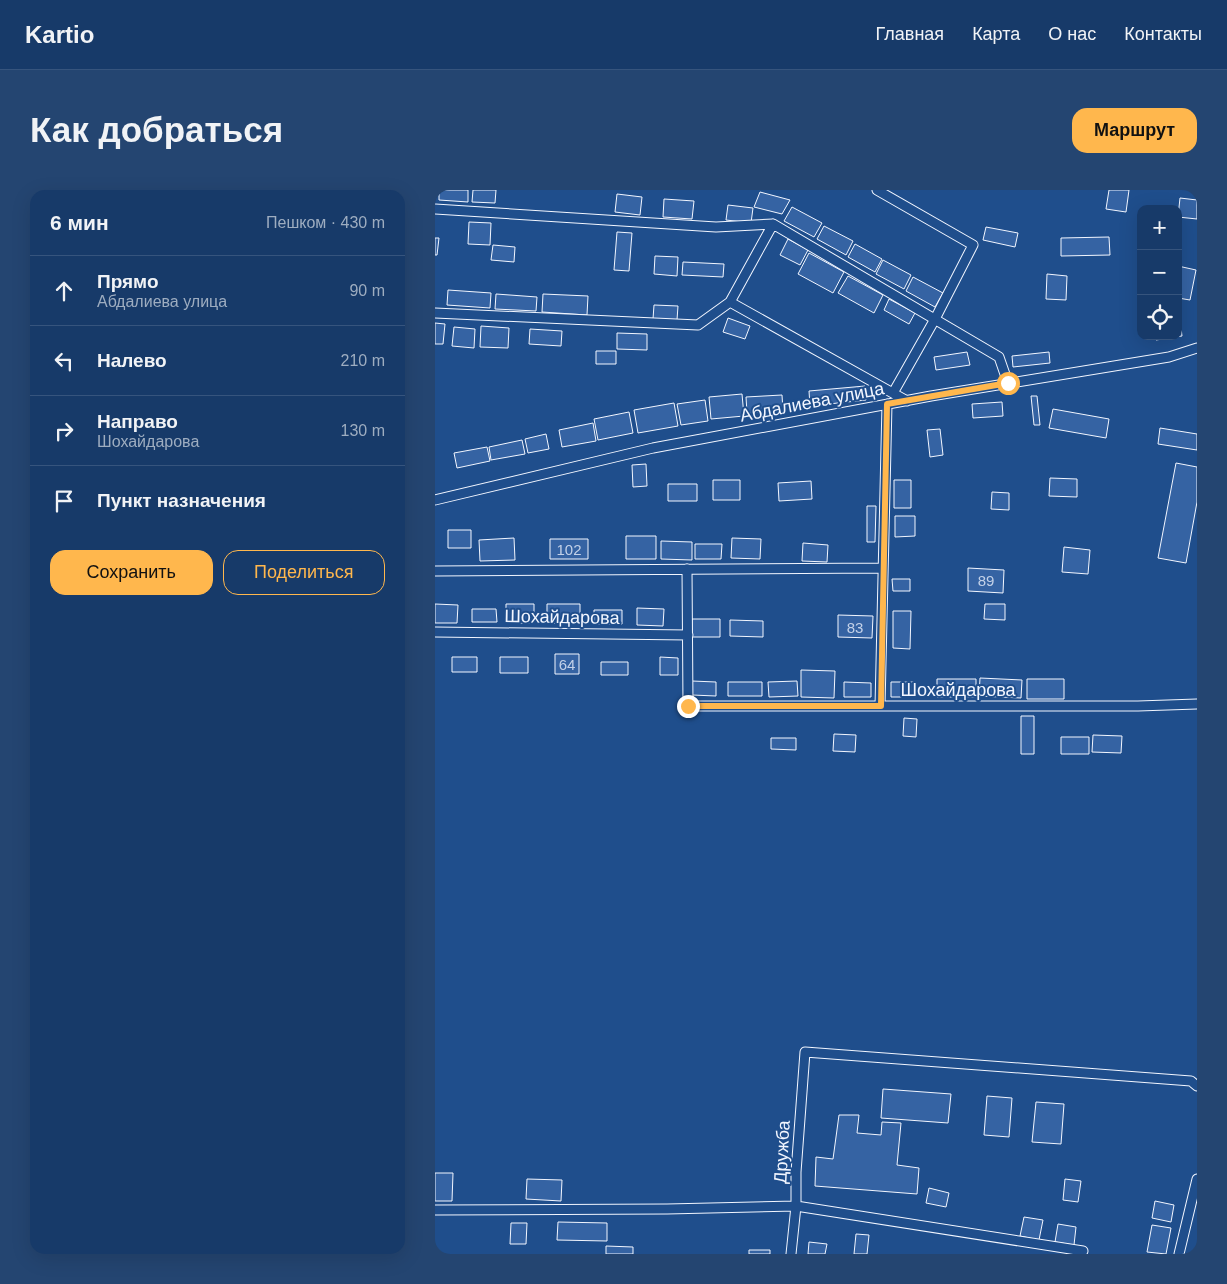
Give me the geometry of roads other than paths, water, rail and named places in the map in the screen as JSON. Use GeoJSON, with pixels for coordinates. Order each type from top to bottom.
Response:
{"type":"FeatureCollection","features":[{"type":"Feature","properties":{"kind":"street"},"geometry":{"type":"LineString","coordinates":[[877,190],[973,245],[935,319],[893,393]]}},
{"type":"Feature","properties":{"kind":"street"},"geometry":{"type":"LineString","coordinates":[[435,209],[716,227],[773,224],[999,357],[1008,383]]}},
{"type":"Feature","properties":{"kind":"street"},"geometry":{"type":"LineString","coordinates":[[435,313],[698,325],[730,302],[773,224]]}},
{"type":"Feature","properties":{"kind":"street"},"geometry":{"type":"LineString","coordinates":[[730,302],[907,400]]}},
{"type":"Feature","properties":{"kind":"street","name":"Абдалиева улица"},"geometry":{"type":"LineString","coordinates":[[435,500],[653,448],[907,400],[1169,357],[1197,348]]}},
{"type":"Feature","properties":{"kind":"street"},"geometry":{"type":"LineString","coordinates":[[881,706],[887,404]]}},
{"type":"Feature","properties":{"kind":"street"},"geometry":{"type":"LineString","coordinates":[[435,570],[883,568]]}},
{"type":"Feature","properties":{"kind":"street"},"geometry":{"type":"LineString","coordinates":[[687,569],[688,635]]}},
{"type":"Feature","properties":{"kind":"street","name":"Шохайдарова"},"geometry":{"type":"LineString","coordinates":[[435,632],[688,635],[688,706],[1138,706],[1197,704]]}},
{"type":"Feature","properties":{"kind":"street","name":"Дружба"},"geometry":{"type":"LineString","coordinates":[[791,1254],[796,1206],[796,1172],[805,1052],[1191,1081],[1197,1086]]}},
{"type":"Feature","properties":{"kind":"street"},"geometry":{"type":"LineString","coordinates":[[1179,1254],[1197,1178]]}},
{"type":"Feature","properties":{"kind":"street"},"geometry":{"type":"LineString","coordinates":[[435,1210],[796,1206],[1083,1251]]}}]}
